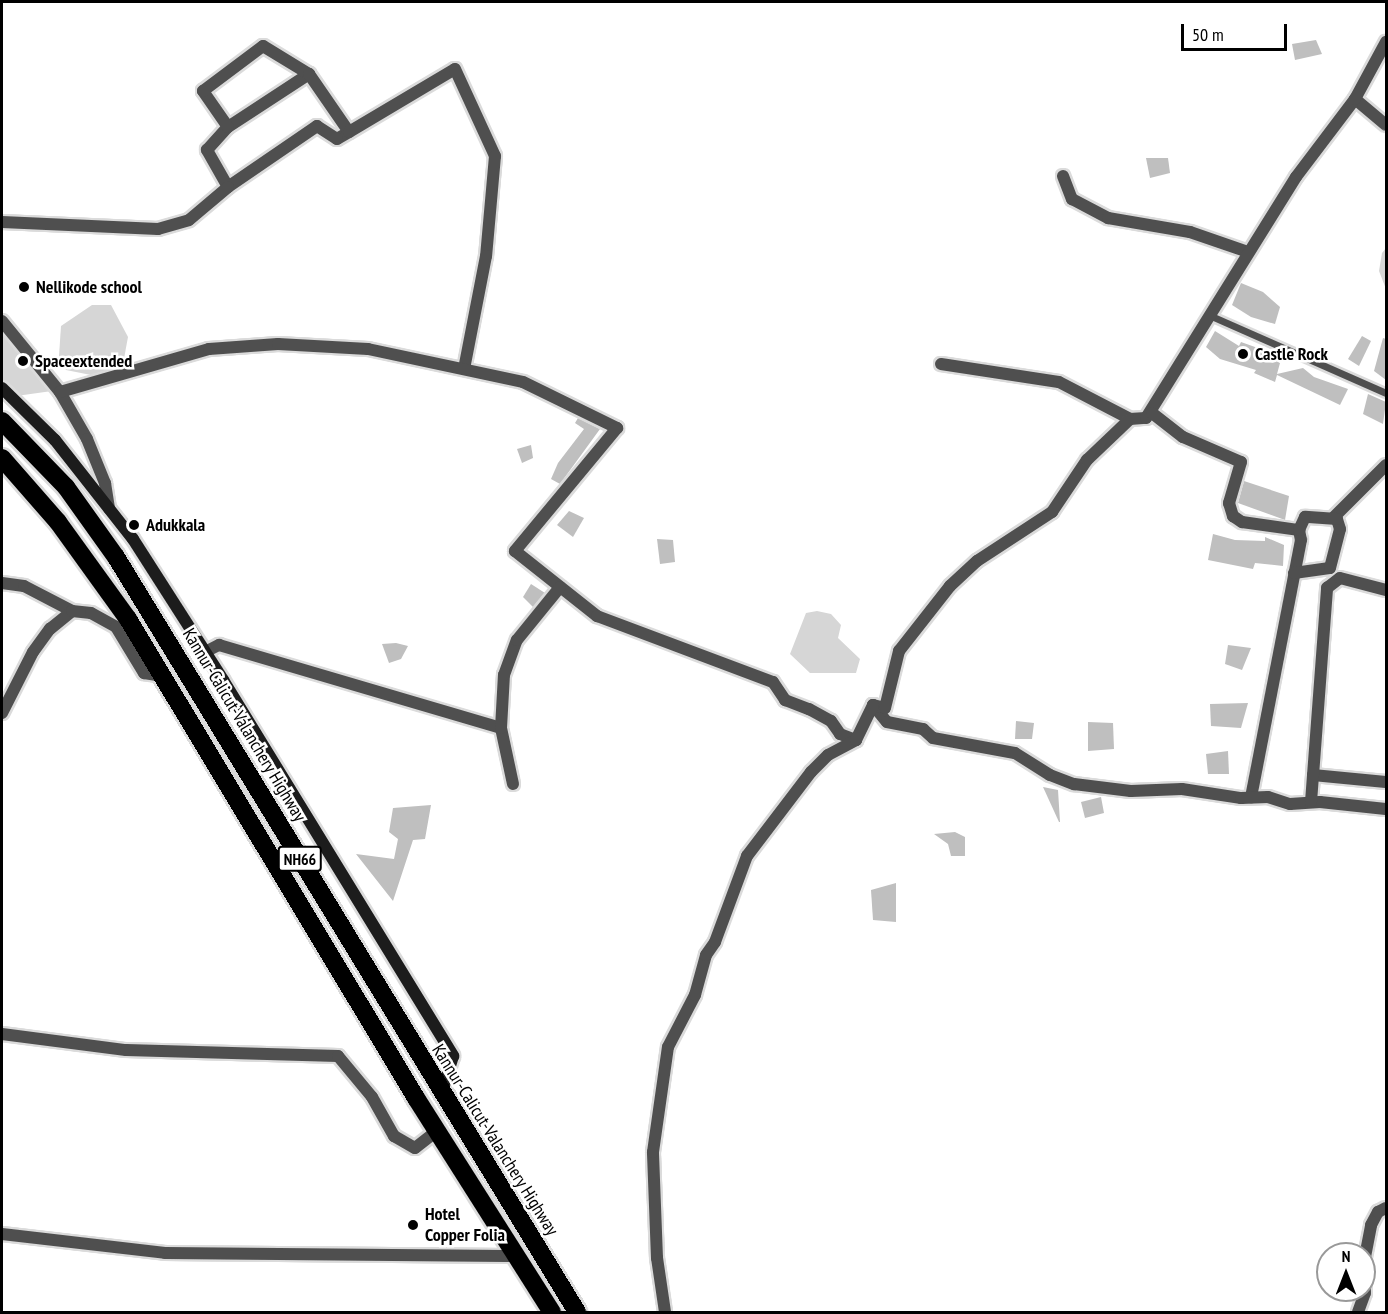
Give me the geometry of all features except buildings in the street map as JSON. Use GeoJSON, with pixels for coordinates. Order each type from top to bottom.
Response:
{"type":"FeatureCollection","features":[{"type":"Feature","properties":{"kind":"highway","name":"Kannur-Calicut-Valanchery Highway"},"geometry":{"type":"LineString","coordinates":[[2,421],[66,488],[116,557],[578,1312]]}},
{"type":"Feature","properties":{"kind":"highway","name":"NH66"},"geometry":{"type":"LineString","coordinates":[[2,458],[58,522],[128,619],[437,1131],[552,1312]]}},
{"type":"Feature","properties":{"kind":"street"},"geometry":{"type":"LineString","coordinates":[[940,364],[1059,382],[1130,419],[1146,418],[1152,413],[1209,315],[1296,177],[1355,99],[1386,42]]}},
{"type":"Feature","properties":{"kind":"street"},"geometry":{"type":"LineString","coordinates":[[228,127],[203,91],[263,46],[309,74],[349,132]]}},
{"type":"Feature","properties":{"kind":"street"},"geometry":{"type":"LineString","coordinates":[[2,222],[158,229],[189,220],[228,187],[317,126],[337,139],[455,69],[495,156],[486,256],[464,369]]}},
{"type":"Feature","properties":{"kind":"street"},"geometry":{"type":"LineString","coordinates":[[228,187],[207,150],[228,127],[309,74]]}},
{"type":"Feature","properties":{"kind":"street"},"geometry":{"type":"LineString","coordinates":[[1355,99],[1386,125]]}},
{"type":"Feature","properties":{"kind":"street"},"geometry":{"type":"LineString","coordinates":[[1063,176],[1072,199],[1108,218],[1190,232],[1248,252]]}},
{"type":"Feature","properties":{"kind":"street"},"geometry":{"type":"LineString","coordinates":[[2,321],[60,392],[90,448],[105,483],[109,509]]}},
{"type":"Feature","properties":{"kind":"street"},"geometry":{"type":"LineString","coordinates":[[60,392],[209,349],[278,344],[368,349],[523,382],[617,428],[515,551],[597,616],[773,682],[786,700],[809,709],[831,722],[840,734],[856,740]]}},
{"type":"Feature","properties":{"kind":"street"},"geometry":{"type":"LineString","coordinates":[[2,388],[55,440],[133,539],[205,652],[453,1056],[442,1093]]}},
{"type":"Feature","properties":{"kind":"street"},"geometry":{"type":"LineString","coordinates":[[1152,413],[1183,437],[1241,462],[1229,503],[1233,516],[1242,522],[1299,530]]}},
{"type":"Feature","properties":{"kind":"street"},"geometry":{"type":"LineString","coordinates":[[873,705],[885,708],[899,651],[950,586],[977,561],[1052,512],[1087,460],[1130,419]]}},
{"type":"Feature","properties":{"kind":"street"},"geometry":{"type":"LineString","coordinates":[[1333,518],[1386,465]]}},
{"type":"Feature","properties":{"kind":"street"},"geometry":{"type":"LineString","coordinates":[[1251,797],[1294,573],[1299,530],[1305,517],[1336,519],[1340,529],[1330,568],[1294,573]]}},
{"type":"Feature","properties":{"kind":"street"},"geometry":{"type":"LineString","coordinates":[[1311,802],[1327,588],[1340,578],[1386,590]]}},
{"type":"Feature","properties":{"kind":"street"},"geometry":{"type":"LineString","coordinates":[[2,583],[24,586],[72,611],[91,613],[116,627],[144,673],[162,676]]}},
{"type":"Feature","properties":{"kind":"street"},"geometry":{"type":"LineString","coordinates":[[513,784],[501,728],[504,675],[517,640],[560,587]]}},
{"type":"Feature","properties":{"kind":"street"},"geometry":{"type":"LineString","coordinates":[[2,713],[33,652],[50,629],[72,611]]}},
{"type":"Feature","properties":{"kind":"street"},"geometry":{"type":"LineString","coordinates":[[205,652],[219,645],[501,728]]}},
{"type":"Feature","properties":{"kind":"street"},"geometry":{"type":"LineString","coordinates":[[665,1312],[657,1258],[653,1152],[668,1047],[695,995],[706,955],[755,842],[792,802],[811,772],[828,755],[856,740],[873,705]]}},
{"type":"Feature","properties":{"kind":"street"},"geometry":{"type":"LineString","coordinates":[[873,705],[887,722],[922,729],[933,738],[1015,753],[1050,775],[1074,784],[1131,791],[1182,789],[1386,809]]}},
{"type":"Feature","properties":{"kind":"street"},"geometry":{"type":"LineString","coordinates":[[1312,775],[1386,782]]}},
{"type":"Feature","properties":{"kind":"street"},"geometry":{"type":"LineString","coordinates":[[2,1034],[126,1050],[338,1056],[372,1097],[394,1136],[415,1148],[437,1131]]}},
{"type":"Feature","properties":{"kind":"street"},"geometry":{"type":"LineString","coordinates":[[1358,1312],[1365,1293],[1364,1262],[1371,1225],[1378,1212],[1386,1208]]}},
{"type":"Feature","properties":{"kind":"street"},"geometry":{"type":"LineString","coordinates":[[2,1234],[165,1254],[516,1256]]}},
{"type":"Feature","properties":{"kind":"lane"},"geometry":{"type":"LineString","coordinates":[[1209,315],[1386,393]]}},
{"type":"Feature","properties":{"kind":"shaded area"},"geometry":{"type":"Polygon","coordinates":[[[1386,248],[1386,289],[1379,271],[1382,253],[1386,248]]]}},
{"type":"Feature","properties":{"kind":"shaded area"},"geometry":{"type":"Polygon","coordinates":[[[92,305],[111,305],[128,337],[123,364],[96,376],[66,370],[59,356],[61,326],[92,305]]]}},
{"type":"Feature","properties":{"kind":"shaded area"},"geometry":{"type":"Polygon","coordinates":[[[2,331],[52,391],[2,398],[2,331]]]}},
{"type":"Feature","properties":{"kind":"shaded area"},"geometry":{"type":"Polygon","coordinates":[[[817,611],[831,614],[841,625],[838,638],[860,659],[856,673],[810,673],[790,654],[806,613],[817,611]]]}},
{"type":"Feature","properties":{"kind":"place","name":"Nellikode school"},"geometry":{"type":"Point","coordinates":[24,287]}},
{"type":"Feature","properties":{"kind":"place","name":"Castle Rock"},"geometry":{"type":"Point","coordinates":[1243,354]}},
{"type":"Feature","properties":{"kind":"place","name":"Spaceextended"},"geometry":{"type":"Point","coordinates":[23,361]}},
{"type":"Feature","properties":{"kind":"place","name":"Adukkala"},"geometry":{"type":"Point","coordinates":[134,525]}},
{"type":"Feature","properties":{"kind":"place","name":"Hotel Copper Folia"},"geometry":{"type":"Point","coordinates":[413,1225]}}]}
